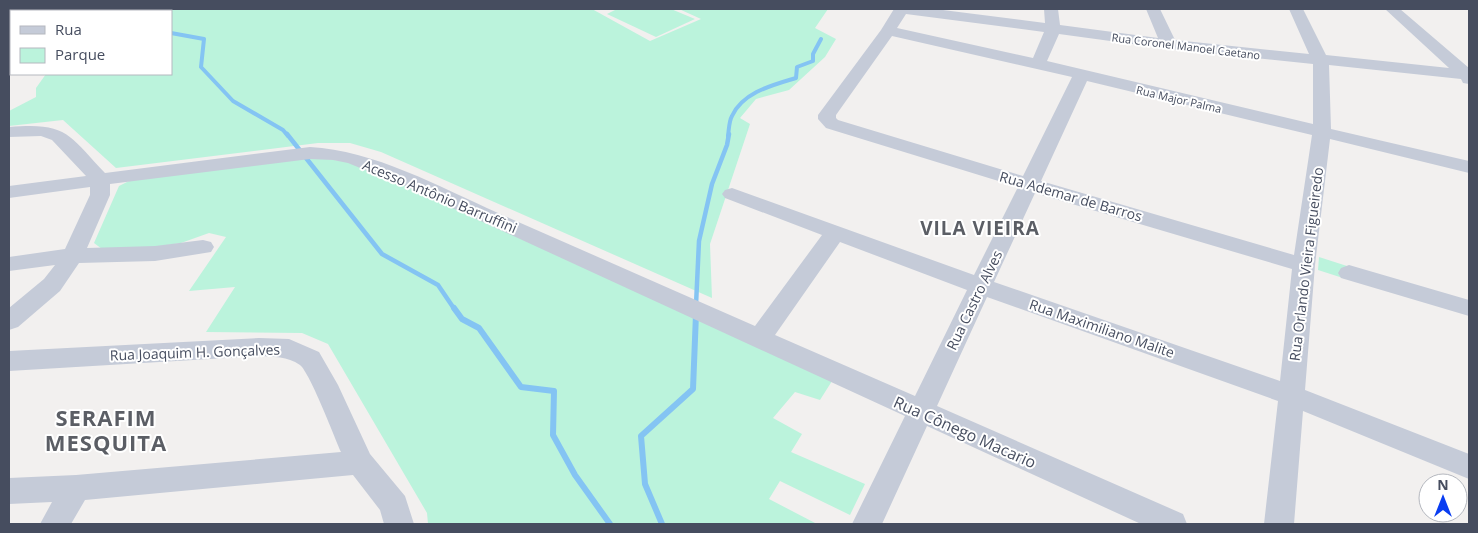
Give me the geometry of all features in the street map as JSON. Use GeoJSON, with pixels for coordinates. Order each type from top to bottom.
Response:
{"type":"FeatureCollection","features":[{"type":"Feature","properties":{"kind":"street","name":"Rua Coronel Manoel Caetano"},"geometry":{"type":"LineString","coordinates":[[902,9],[1170,44],[1468,76]]}},
{"type":"Feature","properties":{"kind":"street"},"geometry":{"type":"LineString","coordinates":[[888,31],[902,9]]}},
{"type":"Feature","properties":{"kind":"street"},"geometry":{"type":"LineString","coordinates":[[1038,64],[1053,30],[1051,9]]}},
{"type":"Feature","properties":{"kind":"street"},"geometry":{"type":"LineString","coordinates":[[1152,9],[1170,44]]}},
{"type":"Feature","properties":{"kind":"street","name":"Rua Orlando Vieira Figueiredo"},"geometry":{"type":"LineString","coordinates":[[1279,524],[1304,265],[1322,132],[1321,61],[1296,9]]}},
{"type":"Feature","properties":{"kind":"street"},"geometry":{"type":"LineString","coordinates":[[1392,9],[1468,76]]}},
{"type":"Feature","properties":{"kind":"street","name":"Rua Major Palma"},"geometry":{"type":"LineString","coordinates":[[888,31],[1038,64],[1081,76],[1469,167]]}},
{"type":"Feature","properties":{"kind":"street","name":"Rua Ademar de Barros"},"geometry":{"type":"LineString","coordinates":[[888,31],[827,115],[828,119],[838,126],[1304,265]]}},
{"type":"Feature","properties":{"kind":"street","name":"Rua Castro Alves"},"geometry":{"type":"LineString","coordinates":[[867,524],[1081,76]]}},
{"type":"Feature","properties":{"kind":"street"},"geometry":{"type":"LineString","coordinates":[[9,321],[52,284],[73,256],[100,195],[100,179],[59,136],[52,132],[18,131]]}},
{"type":"Feature","properties":{"kind":"street","name":"Acesso Antônio Barruffini"},"geometry":{"type":"LineString","coordinates":[[9,192],[277,156],[310,153],[333,154],[354,159],[416,184],[760,337]]}},
{"type":"Feature","properties":{"kind":"street","name":"Rua Maximiliano Malite"},"geometry":{"type":"LineString","coordinates":[[732,194],[981,286],[1291,395],[1469,467]]}},
{"type":"Feature","properties":{"kind":"street"},"geometry":{"type":"LineString","coordinates":[[760,337],[835,233]]}},
{"type":"Feature","properties":{"kind":"street"},"geometry":{"type":"LineString","coordinates":[[9,264],[73,256],[105,257],[153,254],[203,247]]}},
{"type":"Feature","properties":{"kind":"street"},"geometry":{"type":"LineString","coordinates":[[1349,273],[1469,308]]}},
{"type":"Feature","properties":{"kind":"street","name":"Rua Cônego Macario"},"geometry":{"type":"LineString","coordinates":[[760,337],[919,412],[1172,524]]}},
{"type":"Feature","properties":{"kind":"street","name":"Rua Joaquim H. Gonçalves"},"geometry":{"type":"LineString","coordinates":[[9,361],[258,347],[289,348],[310,359],[360,462],[394,506],[399,524]]}},
{"type":"Feature","properties":{"kind":"street"},"geometry":{"type":"LineString","coordinates":[[9,491],[76,488],[360,462]]}},
{"type":"Feature","properties":{"kind":"street"},"geometry":{"type":"LineString","coordinates":[[55,524],[76,488]]}},
{"type":"Feature","properties":{"kind":"green space"},"geometry":{"type":"Polygon","coordinates":[[[592,9],[650,41],[701,19],[679,9],[828,9],[815,28],[836,39],[825,57],[789,90],[756,99],[740,118],[750,124],[710,244],[712,298],[381,152],[350,143],[318,143],[116,168],[63,120],[9,126],[9,111],[36,97],[36,88],[45,75],[172,75],[172,10],[158,10],[592,9]]]}},
{"type":"Feature","properties":{"kind":"green space"},"geometry":{"type":"Polygon","coordinates":[[[613,9],[671,9],[695,19],[656,37],[607,14],[615,10],[613,9]]]}},
{"type":"Feature","properties":{"kind":"green space"},"geometry":{"type":"Polygon","coordinates":[[[295,159],[327,159],[357,163],[832,381],[820,400],[795,392],[773,418],[802,434],[791,452],[865,484],[850,515],[780,481],[769,499],[817,524],[428,524],[427,513],[328,344],[302,333],[206,332],[235,287],[189,291],[226,237],[209,233],[181,243],[154,247],[102,249],[94,243],[119,186],[133,179],[295,159]]]}},
{"type":"Feature","properties":{"kind":"green space"},"geometry":{"type":"Polygon","coordinates":[[[1319,257],[1347,266],[1346,279],[1318,270],[1319,257]]]}},
{"type":"Feature","properties":{"kind":"waterway"},"geometry":{"type":"LineString","coordinates":[[172,33],[204,39],[201,67],[233,101],[283,130],[288,136]]}},
{"type":"Feature","properties":{"kind":"waterway"},"geometry":{"type":"LineString","coordinates":[[728,136],[731,118],[743,101],[760,91],[796,78],[797,67],[813,61],[813,54],[821,39]]}},
{"type":"Feature","properties":{"kind":"waterway"},"geometry":{"type":"LineString","coordinates":[[287,134],[382,254],[438,285],[455,310]]}},
{"type":"Feature","properties":{"kind":"waterway"},"geometry":{"type":"LineString","coordinates":[[696,305],[699,241],[712,184],[727,145],[729,134]]}},
{"type":"Feature","properties":{"kind":"waterway"},"geometry":{"type":"LineString","coordinates":[[454,308],[462,319],[479,328],[521,387],[554,391],[553,435],[575,475],[610,524]]}},
{"type":"Feature","properties":{"kind":"waterway"},"geometry":{"type":"LineString","coordinates":[[662,524],[645,484],[641,436],[693,389],[696,314]]}},
{"type":"Feature","properties":{"kind":"district","name":"VILA VIEIRA"},"geometry":{"type":"Point","coordinates":[980,228]}},
{"type":"Feature","properties":{"kind":"district","name":"SERAFIM MESQUITA"},"geometry":{"type":"Point","coordinates":[106,430]}}]}
